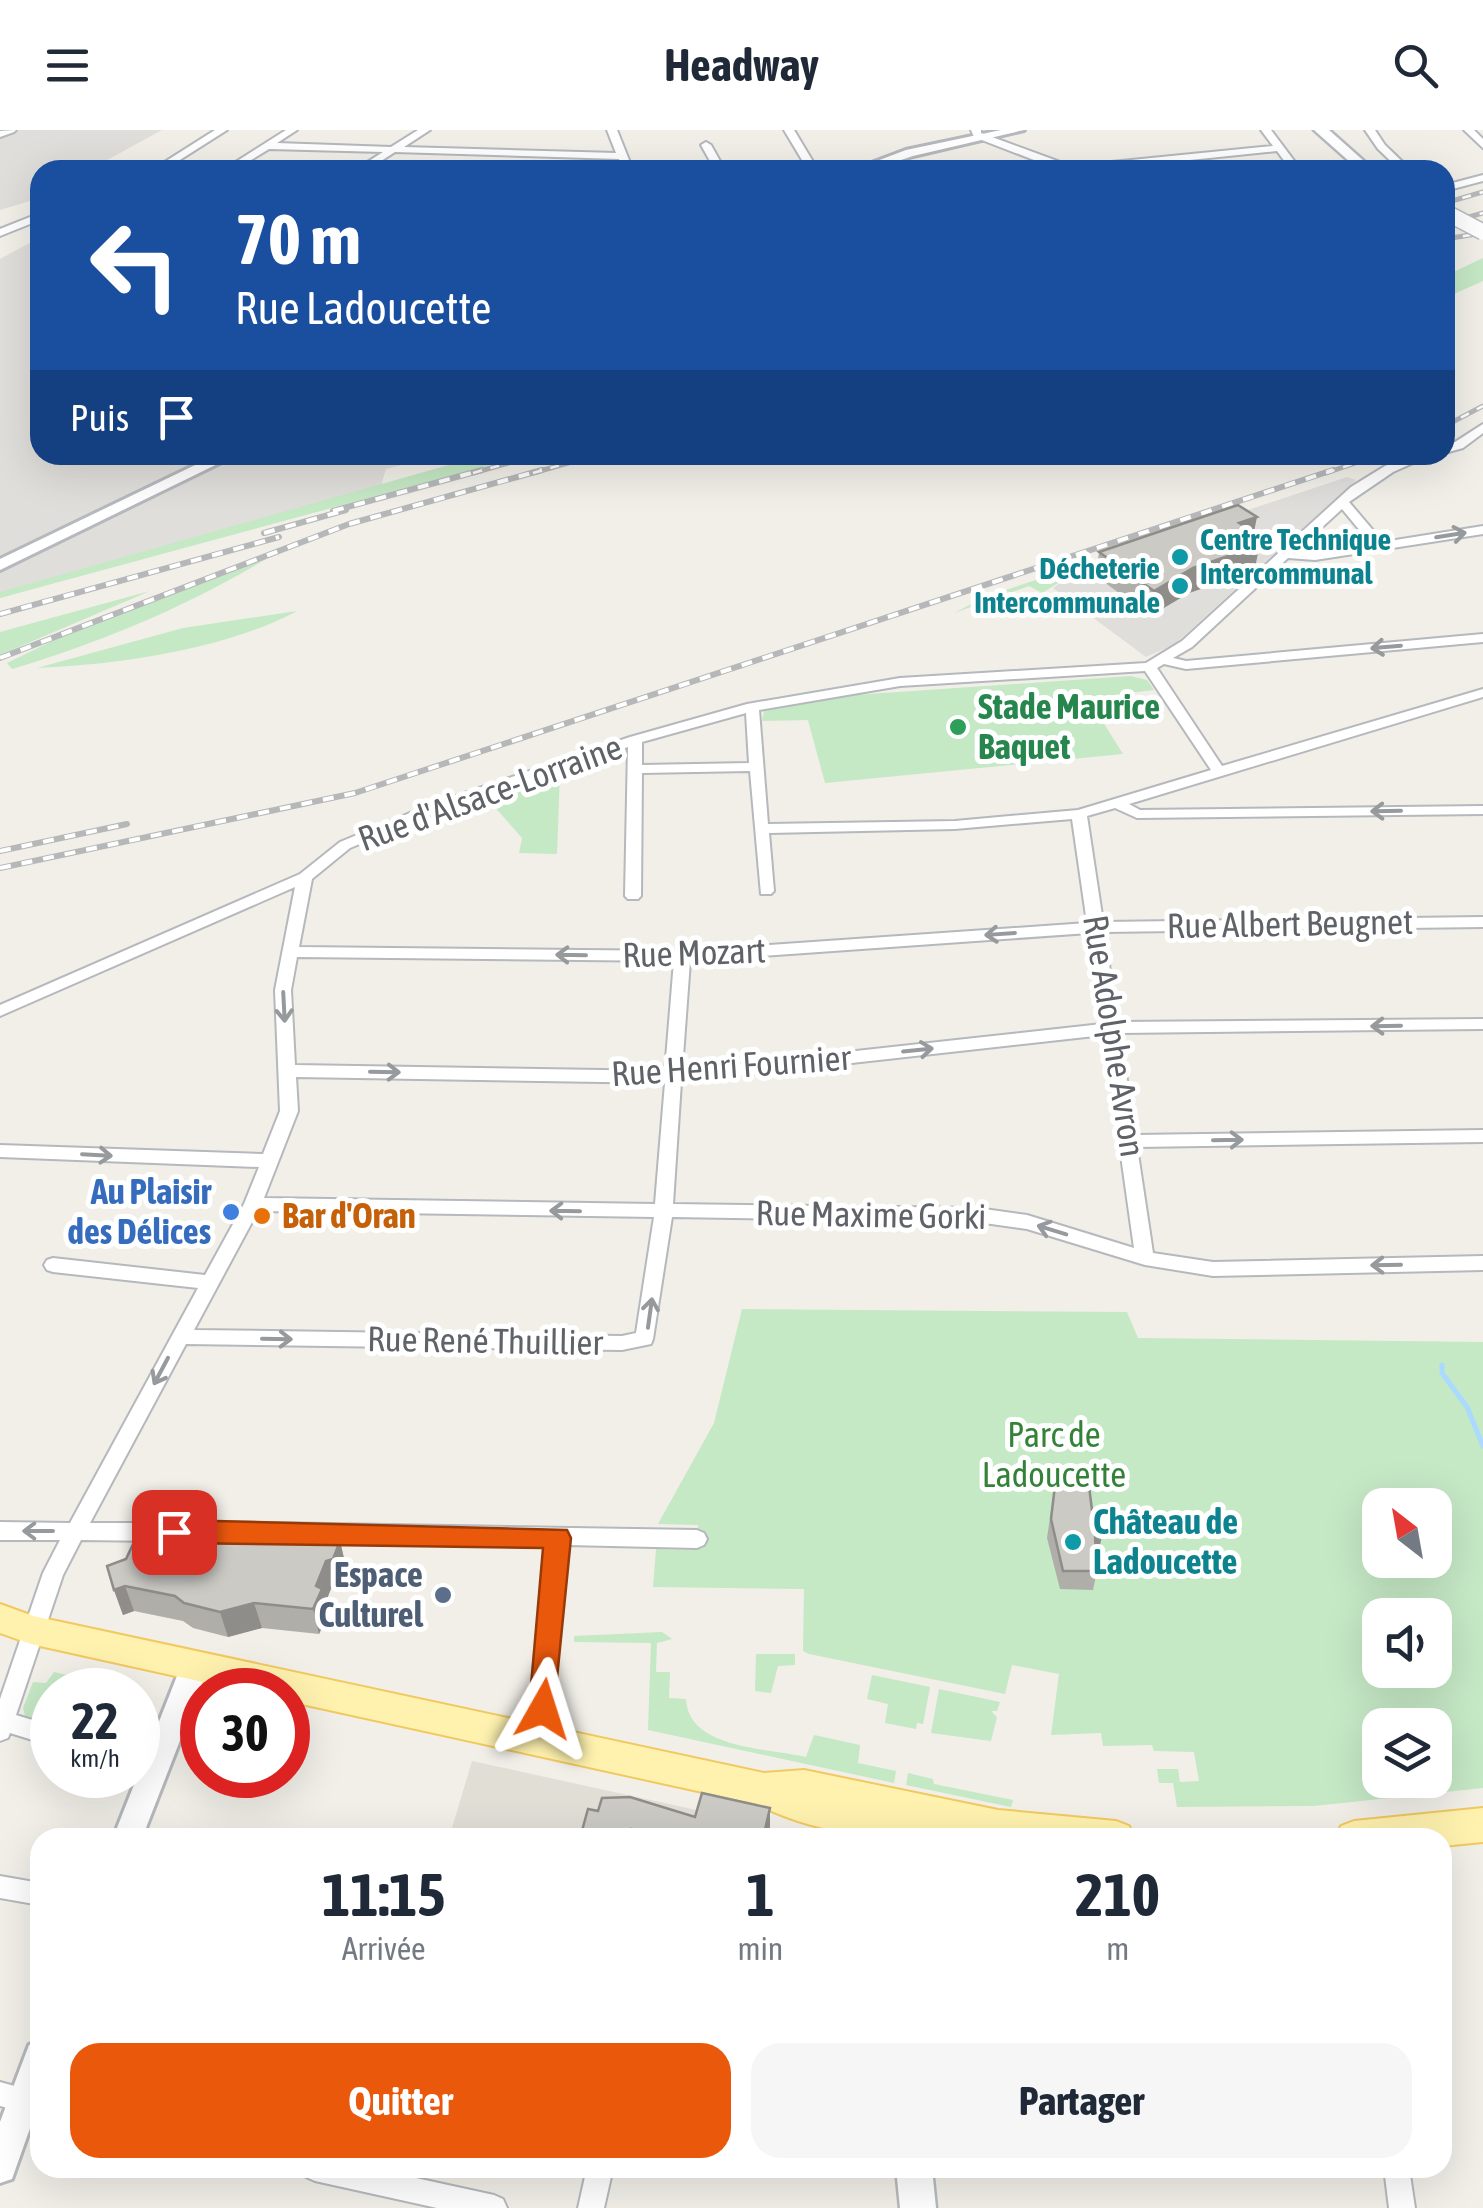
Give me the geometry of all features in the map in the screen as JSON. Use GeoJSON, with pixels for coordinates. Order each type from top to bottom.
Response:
{"type":"FeatureCollection","features":[{"type":"Feature","properties":{"kind":"main road"},"geometry":{"type":"LineString","coordinates":[[1321,130],[1355,160]]}},
{"type":"Feature","properties":{"kind":"main road"},"geometry":{"type":"LineString","coordinates":[[1455,217],[1483,232]]}},
{"type":"Feature","properties":{"kind":"main road"},"geometry":{"type":"LineString","coordinates":[[16,1624],[763,1789],[798,1807],[886,1822],[1009,1828]]}},
{"type":"Feature","properties":{"kind":"main road"},"geometry":{"type":"LineString","coordinates":[[1452,1828],[1483,1825]]}},
{"type":"Feature","properties":{"kind":"main road"},"geometry":{"type":"LineString","coordinates":[[915,2178],[918,2208]]}},
{"type":"Feature","properties":{"kind":"street"},"geometry":{"type":"LineString","coordinates":[[0,134],[11,130]]}},
{"type":"Feature","properties":{"kind":"street"},"geometry":{"type":"LineString","coordinates":[[177,160],[222,130]]}},
{"type":"Feature","properties":{"kind":"street"},"geometry":{"type":"LineString","coordinates":[[245,160],[292,130]]}},
{"type":"Feature","properties":{"kind":"street"},"geometry":{"type":"LineString","coordinates":[[376,160],[424,130]]}},
{"type":"Feature","properties":{"kind":"street"},"geometry":{"type":"LineString","coordinates":[[612,130],[623,160]]}},
{"type":"Feature","properties":{"kind":"street"},"geometry":{"type":"LineString","coordinates":[[789,130],[806,160]]}},
{"type":"Feature","properties":{"kind":"street"},"geometry":{"type":"LineString","coordinates":[[889,160],[980,134],[1018,130]]}},
{"type":"Feature","properties":{"kind":"street"},"geometry":{"type":"LineString","coordinates":[[1266,130],[1288,160]]}},
{"type":"Feature","properties":{"kind":"street"},"geometry":{"type":"LineString","coordinates":[[1370,130],[1395,160]]}},
{"type":"Feature","properties":{"kind":"street"},"geometry":{"type":"LineString","coordinates":[[1470,130],[1483,145]]}},
{"type":"Feature","properties":{"kind":"street"},"geometry":{"type":"LineString","coordinates":[[980,134],[1044,160]]}},
{"type":"Feature","properties":{"kind":"street"},"geometry":{"type":"LineString","coordinates":[[706,145],[714,160]]}},
{"type":"Feature","properties":{"kind":"street"},"geometry":{"type":"LineString","coordinates":[[269,146],[621,156]]}},
{"type":"Feature","properties":{"kind":"street"},"geometry":{"type":"LineString","coordinates":[[1164,160],[1279,148]]}},
{"type":"Feature","properties":{"kind":"street"},"geometry":{"type":"LineString","coordinates":[[1455,185],[1483,178]]}},
{"type":"Feature","properties":{"kind":"street"},"geometry":{"type":"LineString","coordinates":[[0,233],[30,220]]}},
{"type":"Feature","properties":{"kind":"street"},"geometry":{"type":"LineString","coordinates":[[1459,446],[1483,427]]}},
{"type":"Feature","properties":{"kind":"street"},"geometry":{"type":"LineString","coordinates":[[1455,447],[1483,444]]}},
{"type":"Feature","properties":{"kind":"street"},"geometry":{"type":"LineString","coordinates":[[0,566],[207,465]]}},
{"type":"Feature","properties":{"kind":"street"},"geometry":{"type":"LineString","coordinates":[[1219,772],[1149,668],[1165,660],[1371,478],[1401,465]]}},
{"type":"Feature","properties":{"kind":"street"},"geometry":{"type":"LineString","coordinates":[[1343,502],[1380,546]]}},
{"type":"Feature","properties":{"kind":"street"},"geometry":{"type":"LineString","coordinates":[[1285,554],[1315,556],[1483,530]]}},
{"type":"Feature","properties":{"kind":"street"},"geometry":{"type":"LineString","coordinates":[[1165,660],[1186,665],[1483,638]]}},
{"type":"Feature","properties":{"kind":"street","name":"Rue d'Alsace-Lorraine"},"geometry":{"type":"LineString","coordinates":[[0,1011],[305,877],[333,852],[390,826],[635,740],[752,707],[900,682],[1149,668]]}},
{"type":"Feature","properties":{"kind":"street"},"geometry":{"type":"LineString","coordinates":[[762,830],[955,826],[1079,814],[1483,693]]}},
{"type":"Feature","properties":{"kind":"street"},"geometry":{"type":"LineString","coordinates":[[752,707],[766,890]]}},
{"type":"Feature","properties":{"kind":"street"},"geometry":{"type":"LineString","coordinates":[[633,896],[635,740]]}},
{"type":"Feature","properties":{"kind":"street"},"geometry":{"type":"LineString","coordinates":[[635,769],[758,767]]}},
{"type":"Feature","properties":{"kind":"street"},"geometry":{"type":"LineString","coordinates":[[1116,803],[1137,814],[1483,810]]}},
{"type":"Feature","properties":{"kind":"street","name":"Rue Adolphe Avron"},"geometry":{"type":"LineString","coordinates":[[1079,814],[1131,1142],[1145,1258]]}},
{"type":"Feature","properties":{"kind":"street"},"geometry":{"type":"LineString","coordinates":[[30,1731],[1,1724],[16,1624],[53,1572],[253,1204],[288,1120],[283,990],[305,877]]}},
{"type":"Feature","properties":{"kind":"street","name":"Rue Albert Beugnet"},"geometry":{"type":"LineString","coordinates":[[1098,927],[1483,922]]}},
{"type":"Feature","properties":{"kind":"street","name":"Rue Mozart"},"geometry":{"type":"LineString","coordinates":[[290,952],[682,956],[1098,927]]}},
{"type":"Feature","properties":{"kind":"street","name":"Rue René Thuillier"},"geometry":{"type":"LineString","coordinates":[[180,1337],[638,1343],[647,1334],[662,1212],[682,956]]}},
{"type":"Feature","properties":{"kind":"street","name":"Rue Henri Fournier"},"geometry":{"type":"LineString","coordinates":[[287,1071],[672,1077],[1113,1028],[1483,1024]]}},
{"type":"Feature","properties":{"kind":"street"},"geometry":{"type":"LineString","coordinates":[[1131,1142],[1483,1136]]}},
{"type":"Feature","properties":{"kind":"street"},"geometry":{"type":"LineString","coordinates":[[0,1151],[271,1161]]}},
{"type":"Feature","properties":{"kind":"street","name":"Rue Maxime Gorki"},"geometry":{"type":"LineString","coordinates":[[253,1204],[1000,1217],[1145,1258],[1213,1268],[1483,1263]]}},
{"type":"Feature","properties":{"kind":"street"},"geometry":{"type":"LineString","coordinates":[[52,1266],[208,1282]]}},
{"type":"Feature","properties":{"kind":"street"},"geometry":{"type":"LineString","coordinates":[[0,1532],[697,1539]]}},
{"type":"Feature","properties":{"kind":"street"},"geometry":{"type":"LineString","coordinates":[[537,1742],[558,1538]]}},
{"type":"Feature","properties":{"kind":"street"},"geometry":{"type":"LineString","coordinates":[[160,1737],[195,1666]]}},
{"type":"Feature","properties":{"kind":"street"},"geometry":{"type":"LineString","coordinates":[[130,1828],[138,1798]]}},
{"type":"Feature","properties":{"kind":"street"},"geometry":{"type":"LineString","coordinates":[[0,1888],[30,1892]]}},
{"type":"Feature","properties":{"kind":"street"},"geometry":{"type":"LineString","coordinates":[[0,2167],[21,2100]]}},
{"type":"Feature","properties":{"kind":"street"},"geometry":{"type":"LineString","coordinates":[[360,2178],[494,2208]]}},
{"type":"Feature","properties":{"kind":"street"},"geometry":{"type":"LineString","coordinates":[[591,2208],[598,2178]]}},
{"type":"Feature","properties":{"kind":"street"},"geometry":{"type":"LineString","coordinates":[[1398,2178],[1402,2208]]}},
{"type":"Feature","properties":{"kind":"shaded area"},"geometry":{"type":"Polygon","coordinates":[[[0,130],[162,130],[107,160],[30,160],[30,201],[0,210],[0,130]]]}},
{"type":"Feature","properties":{"kind":"shaded area"},"geometry":{"type":"Polygon","coordinates":[[[30,243],[30,465],[401,465],[386,469],[381,486],[0,598],[0,259],[30,243]]]}},
{"type":"Feature","properties":{"kind":"shaded area"},"geometry":{"type":"Polygon","coordinates":[[[1347,477],[1356,480],[1175,644],[1146,657],[1053,588],[1092,562],[1347,477]]]}},
{"type":"Feature","properties":{"kind":"shaded area"},"geometry":{"type":"Polygon","coordinates":[[[472,1761],[770,1826],[770,1828],[452,1828],[472,1761]]]}},
{"type":"Feature","properties":{"kind":"green space"},"geometry":{"type":"Polygon","coordinates":[[[1483,258],[1483,281],[1455,294],[1455,271],[1483,258]]]}},
{"type":"Feature","properties":{"kind":"green space"},"geometry":{"type":"Polygon","coordinates":[[[449,465],[490,465],[0,598],[0,592],[449,465]]]}},
{"type":"Feature","properties":{"kind":"green space"},"geometry":{"type":"Polygon","coordinates":[[[266,559],[205,593],[110,635],[12,669],[7,663],[75,630],[266,559]]]}},
{"type":"Feature","properties":{"kind":"green space"},"geometry":{"type":"Polygon","coordinates":[[[1092,562],[1042,593],[1029,586],[954,613],[987,596],[1092,562]]]}},
{"type":"Feature","properties":{"kind":"green space"},"geometry":{"type":"Polygon","coordinates":[[[150,591],[0,655],[0,632],[150,591]]]}},
{"type":"Feature","properties":{"kind":"green space"},"geometry":{"type":"Polygon","coordinates":[[[297,611],[238,636],[171,653],[37,668],[183,628],[297,611]]]}},
{"type":"Feature","properties":{"kind":"green space","name":"Stade Maurice Baquet"},"geometry":{"type":"Polygon","coordinates":[[[1131,676],[1147,680],[1154,690],[1088,698],[1123,754],[825,783],[808,720],[762,721],[764,711],[854,695],[1131,676]]]}},
{"type":"Feature","properties":{"kind":"green space"},"geometry":{"type":"Polygon","coordinates":[[[560,772],[557,854],[519,853],[522,838],[486,797],[560,772]]]}},
{"type":"Feature","properties":{"kind":"green space","name":"Parc de Ladoucette"},"geometry":{"type":"Polygon","coordinates":[[[742,1309],[1127,1312],[1138,1338],[1483,1342],[1483,1788],[1452,1791],[1452,1708],[1362,1708],[1362,1798],[1389,1798],[1314,1806],[1177,1807],[1173,1783],[1159,1783],[1157,1769],[1178,1769],[1180,1782],[1199,1781],[1194,1752],[1154,1751],[1152,1745],[1103,1746],[1101,1733],[1051,1735],[1059,1674],[1012,1665],[1005,1694],[809,1654],[803,1651],[804,1589],[653,1587],[656,1549],[697,1550],[698,1525],[658,1524],[714,1423],[742,1309]]]}},
{"type":"Feature","properties":{"kind":"green space"},"geometry":{"type":"Polygon","coordinates":[[[662,1632],[672,1639],[657,1643],[656,1672],[670,1672],[669,1698],[686,1699],[690,1715],[700,1728],[732,1743],[806,1757],[814,1735],[860,1745],[858,1763],[896,1771],[894,1783],[648,1730],[651,1643],[574,1642],[574,1636],[662,1632]]]}},
{"type":"Feature","properties":{"kind":"green space"},"geometry":{"type":"Polygon","coordinates":[[[756,1654],[795,1654],[795,1665],[778,1666],[771,1693],[755,1691],[756,1654]]]}},
{"type":"Feature","properties":{"kind":"green space"},"geometry":{"type":"Polygon","coordinates":[[[872,1675],[930,1687],[923,1724],[917,1723],[916,1729],[885,1723],[888,1704],[867,1699],[872,1675]]]}},
{"type":"Feature","properties":{"kind":"green space"},"geometry":{"type":"Polygon","coordinates":[[[939,1689],[1000,1702],[997,1711],[991,1711],[997,1717],[991,1741],[931,1733],[939,1689]]]}},
{"type":"Feature","properties":{"kind":"green space"},"geometry":{"type":"Polygon","coordinates":[[[30,1690],[30,1718],[25,1716],[23,1708],[30,1690]]]}},
{"type":"Feature","properties":{"kind":"green space"},"geometry":{"type":"Polygon","coordinates":[[[908,1773],[933,1779],[934,1784],[1013,1800],[1011,1807],[906,1785],[908,1773]]]}},
{"type":"Feature","properties":{"kind":"building"},"geometry":{"type":"Polygon","coordinates":[[[1238,505],[1257,517],[1239,523],[1261,538],[1249,549],[1193,568],[1154,591],[1099,552],[1238,505]]]}},
{"type":"Feature","properties":{"kind":"building","name":"Château de Ladoucette"},"geometry":{"type":"Polygon","coordinates":[[[1056,1477],[1088,1478],[1092,1510],[1101,1517],[1103,1531],[1095,1537],[1097,1571],[1063,1571],[1051,1519],[1056,1477]]]}},
{"type":"Feature","properties":{"kind":"building"},"geometry":{"type":"Polygon","coordinates":[[[143,1523],[274,1535],[276,1528],[289,1529],[340,1541],[316,1586],[322,1589],[313,1609],[254,1603],[220,1612],[184,1603],[175,1596],[125,1586],[114,1590],[107,1566],[126,1559],[143,1523]]]}},
{"type":"Feature","properties":{"kind":"building"},"geometry":{"type":"Polygon","coordinates":[[[702,1793],[770,1808],[765,1828],[583,1828],[588,1809],[598,1811],[602,1798],[630,1797],[695,1817],[702,1793]]]}},
{"type":"Feature","properties":{"kind":"waterway"},"geometry":{"type":"LineString","coordinates":[[1442,1365],[1442,1373],[1467,1407],[1483,1446]]}},
{"type":"Feature","properties":{"kind":"railway"},"geometry":{"type":"LineString","coordinates":[[1455,200],[1483,192]]}},
{"type":"Feature","properties":{"kind":"railway"},"geometry":{"type":"LineString","coordinates":[[1455,221],[1483,213]]}},
{"type":"Feature","properties":{"kind":"railway"},"geometry":{"type":"LineString","coordinates":[[1455,237],[1483,233]]}},
{"type":"Feature","properties":{"kind":"railway"},"geometry":{"type":"LineString","coordinates":[[1455,421],[1483,406]]}},
{"type":"Feature","properties":{"kind":"railway"},"geometry":{"type":"LineString","coordinates":[[473,473],[501,465]]}},
{"type":"Feature","properties":{"kind":"railway"},"geometry":{"type":"LineString","coordinates":[[533,473],[561,465]]}},
{"type":"Feature","properties":{"kind":"railway"},"geometry":{"type":"LineString","coordinates":[[1326,473],[1350,465]]}},
{"type":"Feature","properties":{"kind":"railway"},"geometry":{"type":"LineString","coordinates":[[333,511],[482,470]]}},
{"type":"Feature","properties":{"kind":"railway"},"geometry":{"type":"LineString","coordinates":[[0,658],[349,524],[542,470]]}},
{"type":"Feature","properties":{"kind":"railway"},"geometry":{"type":"LineString","coordinates":[[0,868],[355,793],[1333,470]]}},
{"type":"Feature","properties":{"kind":"railway"},"geometry":{"type":"LineString","coordinates":[[264,533],[346,510]]}},
{"type":"Feature","properties":{"kind":"railway"},"geometry":{"type":"LineString","coordinates":[[0,614],[279,537]]}},
{"type":"Feature","properties":{"kind":"railway"},"geometry":{"type":"LineString","coordinates":[[0,851],[127,824]]}},
{"type":"Feature","properties":{"kind":"place","name":"Centre Technique Intercommunal"},"geometry":{"type":"Point","coordinates":[1180,557]}},
{"type":"Feature","properties":{"kind":"place","name":"Décheterie Intercommunale"},"geometry":{"type":"Point","coordinates":[1180,586]}},
{"type":"Feature","properties":{"kind":"place","name":"Stade Maurice Baquet"},"geometry":{"type":"Point","coordinates":[958,727]}},
{"type":"Feature","properties":{"kind":"place","name":"Au Plaisir des Délices"},"geometry":{"type":"Point","coordinates":[231,1212]}},
{"type":"Feature","properties":{"kind":"place","name":"Bar d'Oran"},"geometry":{"type":"Point","coordinates":[262,1216]}},
{"type":"Feature","properties":{"kind":"place","name":"Château de Ladoucette"},"geometry":{"type":"Point","coordinates":[1073,1542]}},
{"type":"Feature","properties":{"kind":"place","name":"Espace Culturel"},"geometry":{"type":"Point","coordinates":[443,1595]}},
{"type":"Feature","properties":{"kind":"route"},"geometry":{"type":"LineString","coordinates":[[174,1532],[558,1538],[543,1709]]}}]}
